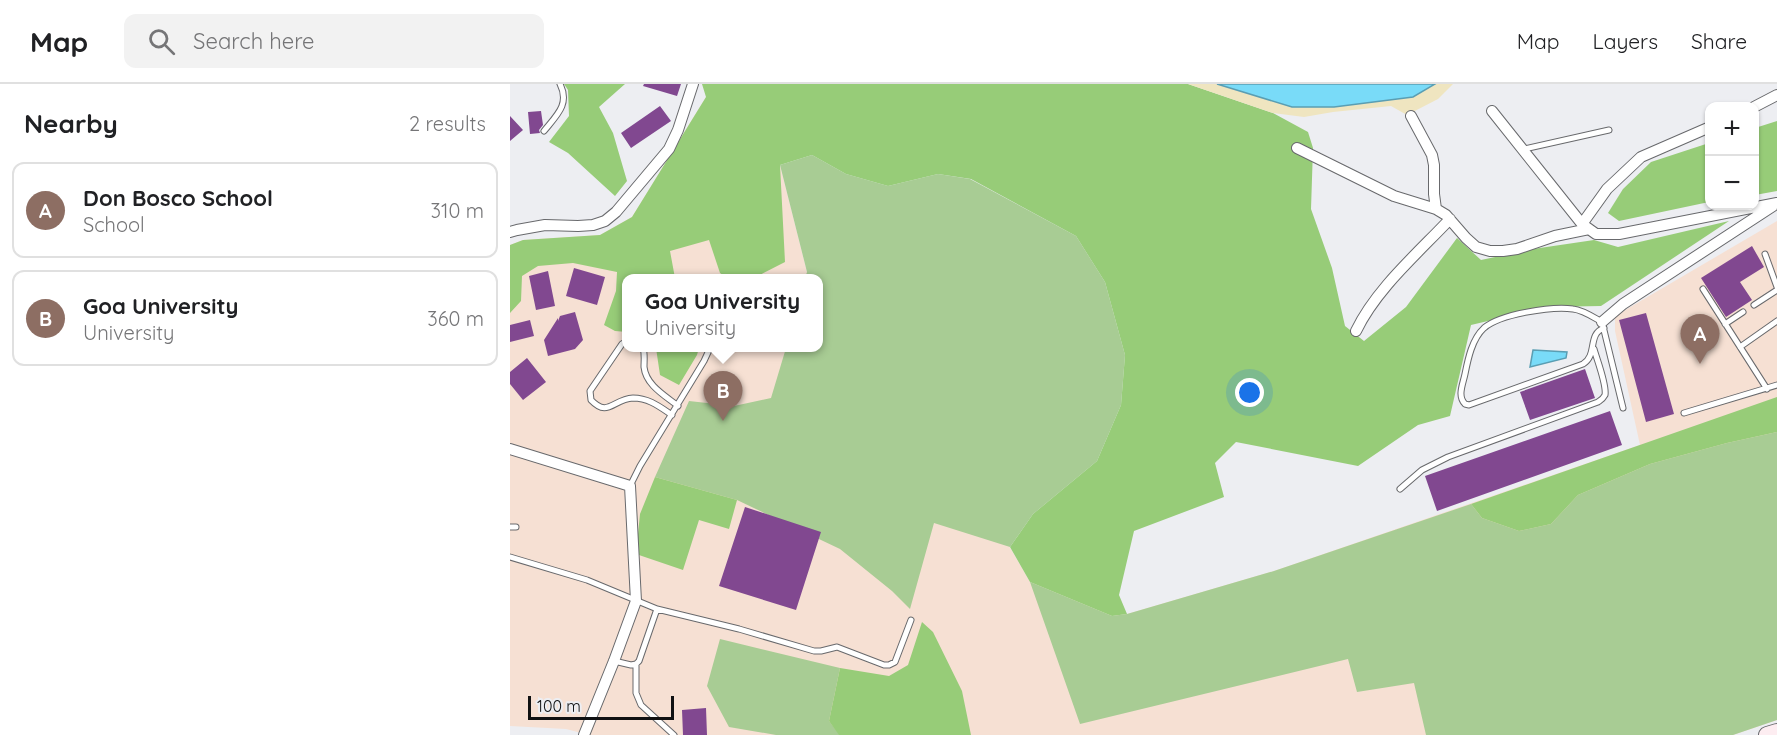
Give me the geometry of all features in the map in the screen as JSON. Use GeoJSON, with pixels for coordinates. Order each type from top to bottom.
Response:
{"type":"FeatureCollection","features":[{"type":"Feature","properties":{"kind":"main road"},"geometry":{"type":"LineString","coordinates":[[1767,735],[1777,732]]}},
{"type":"Feature","properties":{"kind":"street"},"geometry":{"type":"LineString","coordinates":[[510,232],[545,225],[594,225],[616,212],[669,149],[678,130],[693,84]]}},
{"type":"Feature","properties":{"kind":"street"},"geometry":{"type":"LineString","coordinates":[[1759,106],[1777,95]]}},
{"type":"Feature","properties":{"kind":"street"},"geometry":{"type":"LineString","coordinates":[[1492,111],[1586,226],[1596,234],[1619,234],[1777,203]]}},
{"type":"Feature","properties":{"kind":"street"},"geometry":{"type":"LineString","coordinates":[[1411,116],[1432,155],[1436,209]]}},
{"type":"Feature","properties":{"kind":"street"},"geometry":{"type":"LineString","coordinates":[[1297,148],[1394,196],[1436,209],[1450,219],[1476,247],[1490,251],[1503,251],[1517,249],[1586,226],[1607,189],[1641,157],[1705,129]]}},
{"type":"Feature","properties":{"kind":"street"},"geometry":{"type":"LineString","coordinates":[[1603,325],[1623,304],[1777,203]]}},
{"type":"Feature","properties":{"kind":"street"},"geometry":{"type":"LineString","coordinates":[[1356,330],[1363,316],[1388,285],[1450,219]]}},
{"type":"Feature","properties":{"kind":"street"},"geometry":{"type":"LineString","coordinates":[[510,449],[630,486],[636,601],[584,735]]}},
{"type":"Feature","properties":{"kind":"lane"},"geometry":{"type":"LineString","coordinates":[[544,130],[564,102],[564,93],[560,84]]}},
{"type":"Feature","properties":{"kind":"lane"},"geometry":{"type":"LineString","coordinates":[[1522,150],[1609,129]]}},
{"type":"Feature","properties":{"kind":"lane"},"geometry":{"type":"LineString","coordinates":[[1754,305],[1777,289],[1765,254]]}},
{"type":"Feature","properties":{"kind":"lane"},"geometry":{"type":"LineString","coordinates":[[1703,289],[1767,389]]}},
{"type":"Feature","properties":{"kind":"lane"},"geometry":{"type":"LineString","coordinates":[[1603,325],[1595,334],[1592,355],[1583,364],[1469,405],[1461,401],[1460,395],[1467,362],[1474,342],[1485,328],[1505,317],[1554,308],[1575,309],[1603,325],[1623,408]]}},
{"type":"Feature","properties":{"kind":"lane"},"geometry":{"type":"LineString","coordinates":[[1725,324],[1743,312]]}},
{"type":"Feature","properties":{"kind":"lane"},"geometry":{"type":"LineString","coordinates":[[1740,347],[1777,321]]}},
{"type":"Feature","properties":{"kind":"lane"},"geometry":{"type":"LineString","coordinates":[[622,344],[590,391],[591,400],[598,407],[603,408],[625,399],[635,398],[654,403],[672,415]]}},
{"type":"Feature","properties":{"kind":"lane"},"geometry":{"type":"LineString","coordinates":[[1400,489],[1422,470],[1448,457],[1598,402],[1605,395],[1605,388],[1593,345]]}},
{"type":"Feature","properties":{"kind":"lane"},"geometry":{"type":"LineString","coordinates":[[644,352],[644,367],[649,382],[678,406]]}},
{"type":"Feature","properties":{"kind":"lane"},"geometry":{"type":"LineString","coordinates":[[630,486],[708,352]]}},
{"type":"Feature","properties":{"kind":"lane"},"geometry":{"type":"LineString","coordinates":[[1684,414],[1777,385]]}},
{"type":"Feature","properties":{"kind":"lane"},"geometry":{"type":"LineString","coordinates":[[510,557],[587,580],[657,609],[739,629],[814,651],[837,647],[884,665],[889,665],[898,658],[910,620]]}},
{"type":"Feature","properties":{"kind":"lane"},"geometry":{"type":"LineString","coordinates":[[657,609],[636,664],[636,693],[641,705],[674,735]]}},
{"type":"Feature","properties":{"kind":"lane"},"geometry":{"type":"LineString","coordinates":[[614,661],[636,664]]}},
{"type":"Feature","properties":{"kind":"shaded area"},"geometry":{"type":"Polygon","coordinates":[[[706,97],[780,165],[807,272],[813,274],[622,274],[622,352],[823,352],[823,277],[889,299],[907,370],[1030,582],[1112,616],[1127,614],[1274,571],[1640,445],[1615,331],[1615,316],[1777,221],[1777,720],[1733,735],[589,735],[566,729],[510,726],[510,245],[523,240],[600,235],[632,217],[706,97]]]}},
{"type":"Feature","properties":{"kind":"green space"},"geometry":{"type":"Polygon","coordinates":[[[564,84],[625,84],[599,107],[613,133],[627,181],[615,196],[568,153],[549,142],[569,116],[568,90],[564,84]]]}},
{"type":"Feature","properties":{"kind":"green space"},"geometry":{"type":"Polygon","coordinates":[[[702,84],[1188,84],[1273,113],[1308,132],[1313,148],[1311,209],[1332,268],[1345,326],[1364,341],[1406,307],[1457,238],[1481,260],[1594,240],[1618,247],[1729,221],[1601,306],[1547,307],[1471,325],[1450,416],[1418,425],[1358,466],[1236,442],[1215,463],[1224,497],[1134,531],[1119,595],[1127,614],[1112,616],[1030,582],[1010,547],[1033,514],[1097,461],[1121,405],[1125,355],[1105,282],[1076,236],[971,179],[938,174],[888,186],[846,174],[812,155],[780,165],[785,262],[762,274],[721,274],[709,240],[670,251],[674,274],[622,274],[622,332],[615,331],[604,325],[616,291],[617,272],[573,263],[538,266],[522,276],[521,301],[510,313],[510,245],[523,240],[600,235],[632,217],[706,97],[702,84]]]}},
{"type":"Feature","properties":{"kind":"green space"},"geometry":{"type":"Polygon","coordinates":[[[1777,121],[1777,191],[1759,194],[1759,156],[1759,127],[1777,121]]]}},
{"type":"Feature","properties":{"kind":"green space"},"geometry":{"type":"Polygon","coordinates":[[[1705,144],[1705,203],[1619,221],[1608,213],[1623,189],[1651,162],[1705,144]]]}},
{"type":"Feature","properties":{"kind":"green space"},"geometry":{"type":"Polygon","coordinates":[[[812,155],[846,174],[888,186],[938,174],[970,179],[1076,236],[1105,282],[1125,355],[1121,405],[1097,461],[1033,514],[1010,547],[934,523],[910,609],[892,591],[840,549],[737,500],[655,477],[689,401],[734,406],[771,398],[785,352],[823,352],[823,274],[806,274],[780,165],[812,155]]]}},
{"type":"Feature","properties":{"kind":"green space"},"geometry":{"type":"Polygon","coordinates":[[[657,352],[698,352],[679,385],[660,375],[657,352]]]}},
{"type":"Feature","properties":{"kind":"green space"},"geometry":{"type":"Polygon","coordinates":[[[1777,397],[1777,432],[1650,464],[1578,495],[1551,524],[1519,531],[1482,518],[1471,504],[1777,397]]]}},
{"type":"Feature","properties":{"kind":"green space"},"geometry":{"type":"Polygon","coordinates":[[[1777,432],[1777,720],[1733,735],[1426,735],[1414,683],[1357,692],[1348,659],[1080,724],[1030,582],[1112,616],[1127,614],[1274,571],[1471,504],[1482,518],[1519,531],[1551,524],[1578,495],[1650,464],[1777,432]]]}},
{"type":"Feature","properties":{"kind":"green space"},"geometry":{"type":"Polygon","coordinates":[[[655,477],[737,500],[729,529],[699,520],[683,570],[636,554],[640,514],[655,477]]]}},
{"type":"Feature","properties":{"kind":"green space"},"geometry":{"type":"Polygon","coordinates":[[[922,622],[933,632],[962,691],[971,735],[839,735],[829,721],[840,668],[889,676],[908,665],[922,622]]]}},
{"type":"Feature","properties":{"kind":"green space"},"geometry":{"type":"Polygon","coordinates":[[[720,639],[840,668],[829,721],[840,735],[776,735],[729,727],[707,686],[720,639]]]}},
{"type":"Feature","properties":{"kind":"sand"},"geometry":{"type":"Polygon","coordinates":[[[1188,84],[1217,84],[1239,91],[1393,100],[1413,97],[1435,84],[1453,84],[1438,99],[1407,115],[1391,106],[1304,117],[1273,113],[1188,84]]]}},
{"type":"Feature","properties":{"kind":"water"},"geometry":{"type":"Polygon","coordinates":[[[1217,84],[1435,84],[1413,97],[1334,107],[1292,107],[1217,84]]]}},
{"type":"Feature","properties":{"kind":"water"},"geometry":{"type":"Polygon","coordinates":[[[1533,350],[1567,352],[1566,358],[1530,367],[1533,350]]]}},
{"type":"Feature","properties":{"kind":"building"},"geometry":{"type":"Polygon","coordinates":[[[644,84],[681,84],[677,96],[643,86],[644,84]]]}},
{"type":"Feature","properties":{"kind":"building"},"geometry":{"type":"Polygon","coordinates":[[[660,106],[671,121],[631,148],[621,133],[660,106]]]}},
{"type":"Feature","properties":{"kind":"building"},"geometry":{"type":"Polygon","coordinates":[[[541,111],[543,125],[539,130],[540,133],[530,134],[528,112],[541,111]]]}},
{"type":"Feature","properties":{"kind":"building"},"geometry":{"type":"Polygon","coordinates":[[[510,116],[523,130],[510,141],[510,116]]]}},
{"type":"Feature","properties":{"kind":"building"},"geometry":{"type":"Polygon","coordinates":[[[1752,246],[1764,267],[1740,282],[1752,300],[1726,317],[1701,278],[1752,246]]]}},
{"type":"Feature","properties":{"kind":"building"},"geometry":{"type":"Polygon","coordinates":[[[574,268],[605,277],[597,305],[566,296],[574,268]]]}},
{"type":"Feature","properties":{"kind":"building"},"geometry":{"type":"Polygon","coordinates":[[[548,271],[555,306],[536,310],[529,276],[548,271]]]}},
{"type":"Feature","properties":{"kind":"building"},"geometry":{"type":"Polygon","coordinates":[[[575,312],[583,340],[575,349],[548,356],[544,340],[560,316],[575,312]]]}},
{"type":"Feature","properties":{"kind":"building"},"geometry":{"type":"Polygon","coordinates":[[[1646,313],[1674,414],[1646,422],[1619,320],[1646,313]]]}},
{"type":"Feature","properties":{"kind":"building"},"geometry":{"type":"Polygon","coordinates":[[[530,320],[534,336],[510,342],[510,325],[530,320]]]}},
{"type":"Feature","properties":{"kind":"building"},"geometry":{"type":"Polygon","coordinates":[[[527,358],[546,382],[523,400],[510,384],[510,372],[527,358]]]}},
{"type":"Feature","properties":{"kind":"building"},"geometry":{"type":"Polygon","coordinates":[[[1585,369],[1595,398],[1530,420],[1520,392],[1585,369]]]}},
{"type":"Feature","properties":{"kind":"building"},"geometry":{"type":"Polygon","coordinates":[[[1610,411],[1622,445],[1437,511],[1425,476],[1610,411]]]}},
{"type":"Feature","properties":{"kind":"building"},"geometry":{"type":"Polygon","coordinates":[[[745,507],[821,532],[796,610],[719,586],[745,507]]]}},
{"type":"Feature","properties":{"kind":"building"},"geometry":{"type":"Polygon","coordinates":[[[706,708],[707,735],[683,735],[682,710],[706,708]]]}},
{"type":"Feature","properties":{"kind":"place","name":"Don Bosco School"},"geometry":{"type":"Point","coordinates":[1700,364]}},
{"type":"Feature","properties":{"kind":"place","name":"Goa University"},"geometry":{"type":"Point","coordinates":[723,421]}}]}
